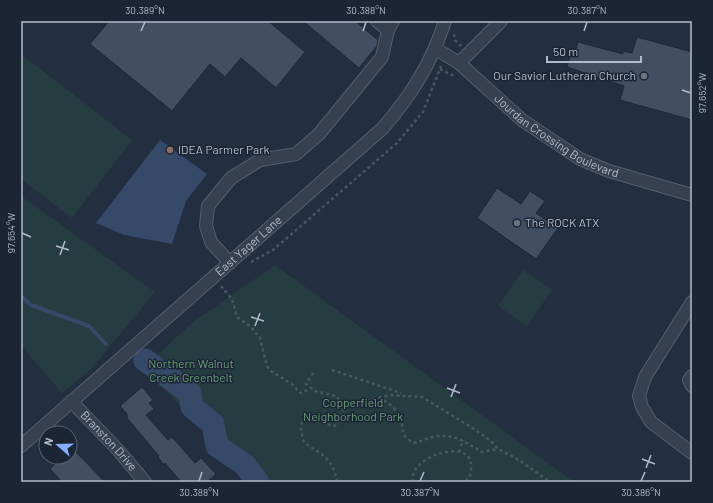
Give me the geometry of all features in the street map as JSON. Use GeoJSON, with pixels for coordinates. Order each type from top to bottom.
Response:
{"type":"FeatureCollection","features":[{"type":"Feature","properties":{"kind":"street"},"geometry":{"type":"LineString","coordinates":[[230,263],[211,242],[206,226],[208,206],[231,178],[260,160],[296,154],[319,134],[382,57],[390,25],[377,21]]}},
{"type":"Feature","properties":{"kind":"street","name":"East Yager Lane"},"geometry":{"type":"LineString","coordinates":[[21,446],[70,401],[383,128],[413,91],[436,49],[445,21]]}},
{"type":"Feature","properties":{"kind":"street"},"geometry":{"type":"LineString","coordinates":[[459,63],[501,21]]}},
{"type":"Feature","properties":{"kind":"street","name":"Jourdan Crossing Boulevard"},"geometry":{"type":"LineString","coordinates":[[436,49],[459,63],[522,120],[580,159],[609,171],[692,195]]}},
{"type":"Feature","properties":{"kind":"street"},"geometry":{"type":"LineString","coordinates":[[692,302],[645,378],[640,396],[642,407],[651,422],[692,453]]}},
{"type":"Feature","properties":{"kind":"street"},"geometry":{"type":"LineString","coordinates":[[692,376],[689,380],[692,386]]}},
{"type":"Feature","properties":{"kind":"street","name":"Branston Drive"},"geometry":{"type":"LineString","coordinates":[[70,401],[118,450],[145,482]]}},
{"type":"Feature","properties":{"kind":"path"},"geometry":{"type":"LineString","coordinates":[[453,31],[455,40],[464,51]]}},
{"type":"Feature","properties":{"kind":"path"},"geometry":{"type":"LineString","coordinates":[[246,264],[272,250],[397,143],[423,112],[442,64]]}},
{"type":"Feature","properties":{"kind":"path"},"geometry":{"type":"LineString","coordinates":[[440,69],[459,79]]}},
{"type":"Feature","properties":{"kind":"path"},"geometry":{"type":"LineString","coordinates":[[221,286],[232,299],[237,317],[251,327],[260,338],[267,366],[271,371],[293,385],[300,393],[310,388]]}},
{"type":"Feature","properties":{"kind":"path"},"geometry":{"type":"LineString","coordinates":[[332,370],[407,395]]}},
{"type":"Feature","properties":{"kind":"path"},"geometry":{"type":"LineString","coordinates":[[313,373],[306,384],[315,391],[336,396],[344,407]]}},
{"type":"Feature","properties":{"kind":"path"},"geometry":{"type":"LineString","coordinates":[[344,407],[379,396],[407,395],[422,397],[490,440],[498,449],[519,460],[550,482]]}},
{"type":"Feature","properties":{"kind":"path"},"geometry":{"type":"LineString","coordinates":[[379,396],[400,416],[402,433],[414,443],[433,437],[446,436],[463,440],[482,452],[498,449]]}},
{"type":"Feature","properties":{"kind":"path"},"geometry":{"type":"LineString","coordinates":[[337,482],[331,463],[323,454],[304,443],[301,430],[302,422],[307,419],[335,426],[344,407]]}},
{"type":"Feature","properties":{"kind":"path"},"geometry":{"type":"LineString","coordinates":[[460,452],[463,440]]}},
{"type":"Feature","properties":{"kind":"path"},"geometry":{"type":"LineString","coordinates":[[414,482],[412,476],[414,470],[440,452],[460,452],[470,458],[472,467],[470,475],[464,482]]}},
{"type":"Feature","properties":{"kind":"path"},"geometry":{"type":"LineString","coordinates":[[439,482],[444,482]]}},
{"type":"Feature","properties":{"kind":"green space"},"geometry":{"type":"Polygon","coordinates":[[[21,54],[132,140],[72,218],[21,179],[21,54]]]}},
{"type":"Feature","properties":{"kind":"green space"},"geometry":{"type":"Polygon","coordinates":[[[21,196],[155,292],[91,369],[62,393],[21,346],[21,196]]]}},
{"type":"Feature","properties":{"kind":"green space","name":"Copperfield Neighborhood Park"},"geometry":{"type":"Polygon","coordinates":[[[275,265],[574,482],[251,482],[144,367],[193,322],[275,265]]]}},
{"type":"Feature","properties":{"kind":"green space"},"geometry":{"type":"Polygon","coordinates":[[[523,270],[552,290],[527,326],[498,306],[523,270]]]}},
{"type":"Feature","properties":{"kind":"water"},"geometry":{"type":"Polygon","coordinates":[[[160,140],[207,174],[186,201],[172,244],[124,235],[96,223],[160,140]]]}},
{"type":"Feature","properties":{"kind":"building"},"geometry":{"type":"Polygon","coordinates":[[[109,21],[268,21],[305,52],[276,88],[241,58],[225,77],[210,64],[172,111],[90,44],[109,21]]]}},
{"type":"Feature","properties":{"kind":"building"},"geometry":{"type":"Polygon","coordinates":[[[303,21],[355,21],[378,40],[377,46],[359,68],[303,21]]]}},
{"type":"Feature","properties":{"kind":"building","name":"Our Savior Lutheran Church"},"geometry":{"type":"Polygon","coordinates":[[[637,37],[692,52],[692,120],[620,100],[624,86],[567,67],[571,52],[575,53],[578,42],[623,54],[623,51],[632,53],[637,37]]]}},
{"type":"Feature","properties":{"kind":"building","name":"The ROCK ATX"},"geometry":{"type":"Polygon","coordinates":[[[497,188],[521,204],[530,191],[545,201],[536,213],[558,228],[536,259],[477,218],[497,188]]]}},
{"type":"Feature","properties":{"kind":"building"},"geometry":{"type":"Polygon","coordinates":[[[142,387],[153,400],[149,403],[154,409],[146,415],[168,440],[172,437],[195,463],[201,458],[216,474],[207,482],[181,482],[165,463],[164,465],[158,457],[159,456],[127,418],[127,414],[120,406],[142,387]]]}},
{"type":"Feature","properties":{"kind":"building"},"geometry":{"type":"Polygon","coordinates":[[[78,454],[105,482],[62,482],[50,469],[54,465],[78,465],[78,454]]]}},
{"type":"Feature","properties":{"kind":"waterway"},"geometry":{"type":"LineString","coordinates":[[21,296],[31,305],[89,326],[106,344]]}},
{"type":"Feature","properties":{"kind":"waterway"},"geometry":{"type":"LineString","coordinates":[[145,360],[190,393],[192,407],[213,424],[217,446],[244,464],[258,482]]}},
{"type":"Feature","properties":{"kind":"place","name":"Our Savior Lutheran Church"},"geometry":{"type":"Point","coordinates":[644,76]}},
{"type":"Feature","properties":{"kind":"place","name":"IDEA Parmer Park"},"geometry":{"type":"Point","coordinates":[170,150]}},
{"type":"Feature","properties":{"kind":"place","name":"The ROCK ATX"},"geometry":{"type":"Point","coordinates":[517,223]}},
{"type":"Feature","properties":{"kind":"park label","name":"Northern Walnut Creek Greenbelt"},"geometry":{"type":"Point","coordinates":[191,371]}}]}
